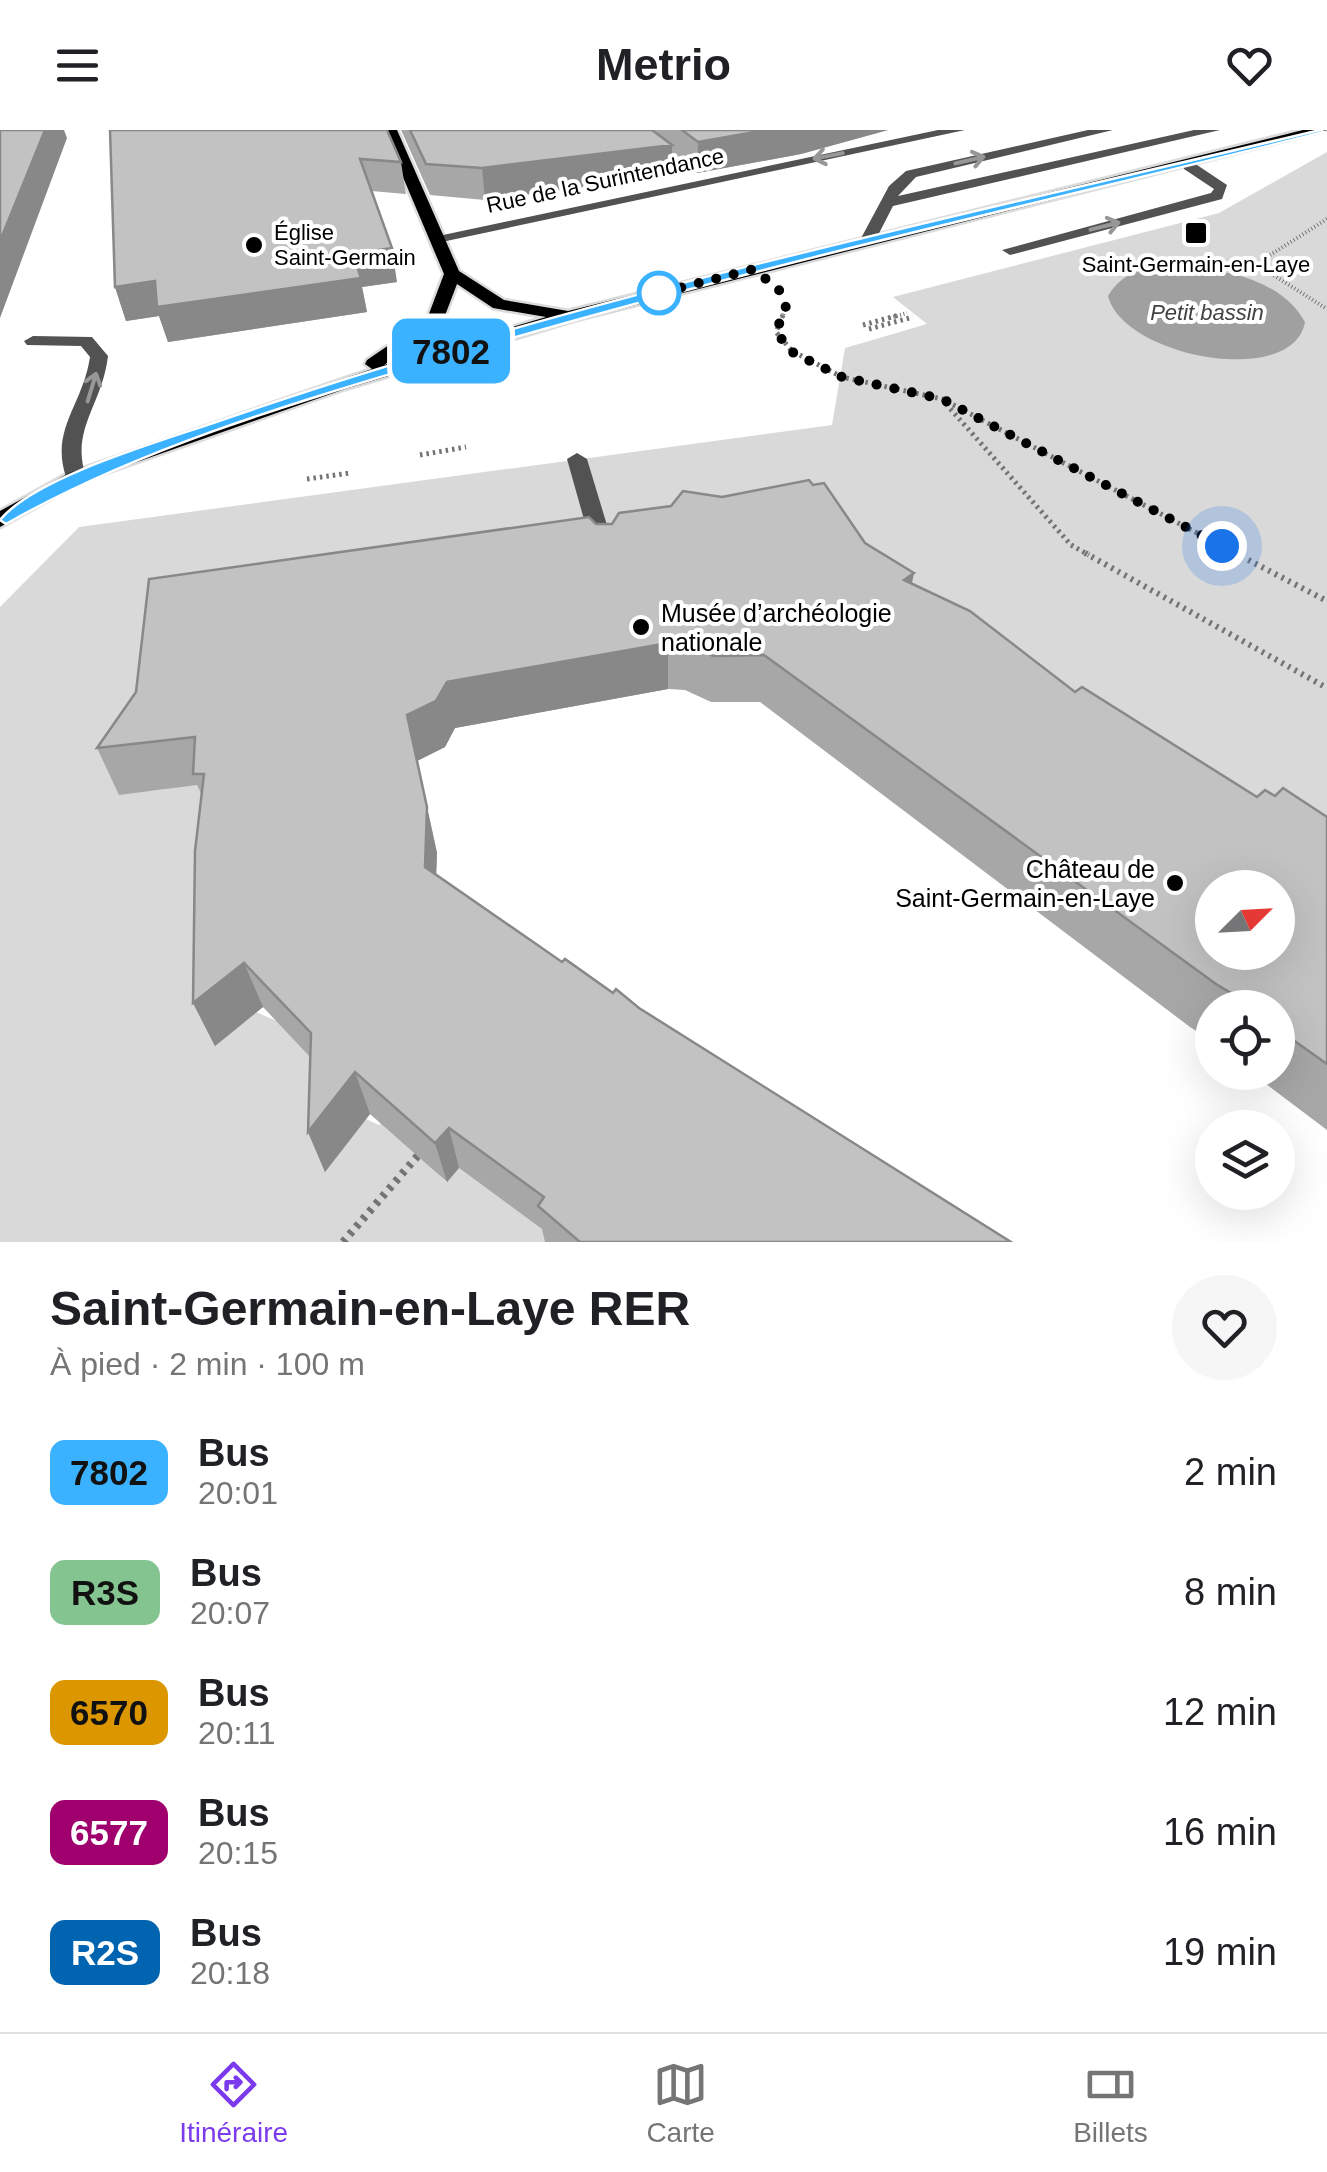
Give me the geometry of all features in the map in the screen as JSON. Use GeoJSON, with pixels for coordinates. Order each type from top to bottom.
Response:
{"type":"FeatureCollection","features":[{"type":"Feature","properties":{"kind":"main road"},"geometry":{"type":"LineString","coordinates":[[0,520],[76,478],[338,385],[570,316],[1189,166],[1320,130]]}},
{"type":"Feature","properties":{"kind":"main road"},"geometry":{"type":"LineString","coordinates":[[389,132],[452,274],[499,304],[570,316]]}},
{"type":"Feature","properties":{"kind":"main road"},"geometry":{"type":"LineString","coordinates":[[338,385],[402,348],[436,322],[452,274]]}},
{"type":"Feature","properties":{"kind":"street","name":"Rue de la Surintendance"},"geometry":{"type":"LineString","coordinates":[[437,238],[688,178],[958,130]]}},
{"type":"Feature","properties":{"kind":"street"},"geometry":{"type":"LineString","coordinates":[[867,242],[896,186],[911,174],[1106,130]]}},
{"type":"Feature","properties":{"kind":"street"},"geometry":{"type":"LineString","coordinates":[[891,202],[1213,130]]}},
{"type":"Feature","properties":{"kind":"street"},"geometry":{"type":"LineString","coordinates":[[1010,250],[1217,196],[1222,188],[1215,180],[1189,166]]}},
{"type":"Feature","properties":{"kind":"street"},"geometry":{"type":"LineString","coordinates":[[34,341],[86,341],[99,356],[93,393],[68,437],[67,454],[76,478]]}},
{"type":"Feature","properties":{"kind":"street"},"geometry":{"type":"LineString","coordinates":[[577,459],[606,561]]}},
{"type":"Feature","properties":{"kind":"path"},"geometry":{"type":"LineString","coordinates":[[1327,219],[1256,264],[1327,309]]}},
{"type":"Feature","properties":{"kind":"path"},"geometry":{"type":"LineString","coordinates":[[754,269],[779,290],[786,306],[776,332],[792,352],[842,377],[942,399],[1327,601]]}},
{"type":"Feature","properties":{"kind":"path"},"geometry":{"type":"LineString","coordinates":[[866,327],[910,315]]}},
{"type":"Feature","properties":{"kind":"path"},"geometry":{"type":"LineString","coordinates":[[942,399],[1071,546],[1327,688]]}},
{"type":"Feature","properties":{"kind":"path"},"geometry":{"type":"LineString","coordinates":[[420,454],[466,447]]}},
{"type":"Feature","properties":{"kind":"path"},"geometry":{"type":"LineString","coordinates":[[307,479],[350,473]]}},
{"type":"Feature","properties":{"kind":"path"},"geometry":{"type":"LineString","coordinates":[[343,1242],[427,1144]]}},
{"type":"Feature","properties":{"kind":"shaded area"},"geometry":{"type":"Polygon","coordinates":[[[1327,152],[1327,879],[1319,882],[1272,852],[1274,845],[1258,834],[1250,842],[1240,836],[1227,848],[1163,805],[1168,800],[1156,792],[1151,798],[1073,746],[1077,740],[1067,734],[1061,737],[997,695],[1000,691],[991,684],[985,688],[924,650],[930,644],[920,638],[912,643],[893,629],[905,619],[871,597],[861,602],[813,537],[822,534],[819,529],[793,528],[797,534],[722,551],[715,541],[695,537],[679,543],[670,554],[208,620],[193,619],[193,610],[173,613],[172,621],[143,633],[141,648],[157,645],[164,654],[155,753],[141,761],[134,782],[148,791],[167,789],[185,770],[214,766],[212,820],[233,820],[231,856],[218,860],[218,870],[233,868],[233,916],[213,920],[211,929],[232,927],[234,956],[215,961],[215,969],[236,965],[251,1006],[240,1017],[246,1021],[256,1012],[294,1028],[316,1032],[356,1023],[384,1039],[359,1063],[341,1052],[323,1070],[336,1084],[327,1100],[340,1107],[332,1123],[353,1135],[366,1119],[379,1125],[383,1120],[448,1158],[434,1170],[446,1182],[459,1168],[551,1235],[546,1242],[0,1242],[0,607],[79,527],[832,425],[845,348],[927,324],[893,297],[1219,213],[1327,152]]]}},
{"type":"Feature","properties":{"kind":"water","name":"Petit bassin"},"geometry":{"type":"Polygon","coordinates":[[[1188,266],[1255,281],[1283,297],[1305,322],[1294,343],[1271,355],[1241,359],[1174,349],[1143,335],[1120,317],[1108,296],[1133,274],[1188,266]]]}},
{"type":"Feature","properties":{"kind":"building"},"geometry":{"type":"Polygon","coordinates":[[[0,130],[45,130],[0,241],[0,130]]]}},
{"type":"Feature","properties":{"kind":"building","name":"Église Saint-Germain"},"geometry":{"type":"Polygon","coordinates":[[[110,130],[387,130],[401,162],[360,159],[392,248],[353,254],[361,278],[157,307],[155,281],[115,287],[110,130]]]}},
{"type":"Feature","properties":{"kind":"building"},"geometry":{"type":"Polygon","coordinates":[[[410,130],[652,130],[672,145],[482,168],[426,164],[410,130]]]}},
{"type":"Feature","properties":{"kind":"building"},"geometry":{"type":"Polygon","coordinates":[[[682,130],[766,130],[698,142],[682,130]]]}},
{"type":"Feature","properties":{"kind":"building","name":"Château de Saint-Germain-en-Laye"},"geometry":{"type":"Polygon","coordinates":[[[809,480],[813,485],[824,483],[865,543],[914,573],[904,580],[970,611],[1075,692],[1082,687],[1257,797],[1265,790],[1275,796],[1283,788],[1327,817],[1327,1064],[1295,1041],[1295,990],[1226,990],[1197,970],[1295,970],[1295,870],[1195,870],[1195,969],[764,655],[713,656],[686,643],[668,643],[447,682],[436,701],[407,715],[427,807],[425,867],[562,962],[565,959],[613,993],[616,989],[639,1008],[1011,1242],[580,1242],[538,1206],[544,1197],[449,1128],[435,1143],[355,1072],[308,1132],[311,1033],[244,963],[193,1003],[195,851],[204,774],[193,774],[195,737],[97,748],[136,692],[149,579],[589,517],[596,524],[612,524],[619,513],[671,506],[683,491],[722,497],[809,480]]]}},
{"type":"Feature","properties":{"kind":"bus line","name":"7802"},"geometry":{"type":"LineString","coordinates":[[0,520],[76,478],[135,456],[338,385],[570,316],[1189,166],[1320,130]]}},
{"type":"Feature","properties":{"kind":"place","name":"Saint-Germain-en-Laye"},"geometry":{"type":"Point","coordinates":[1196,233]}},
{"type":"Feature","properties":{"kind":"place","name":"Église Saint-Germain"},"geometry":{"type":"Point","coordinates":[254,245]}},
{"type":"Feature","properties":{"kind":"place","name":"Musée d’archéologie nationale"},"geometry":{"type":"Point","coordinates":[641,627]}},
{"type":"Feature","properties":{"kind":"place","name":"Château de Saint-Germain-en-Laye"},"geometry":{"type":"Point","coordinates":[1175,883]}},
{"type":"Feature","properties":{"kind":"route"},"geometry":{"type":"LineString","coordinates":[[659,293],[644,297],[754,269],[779,290],[786,306],[776,332],[792,352],[842,377],[942,399],[1222,546]]}}]}
